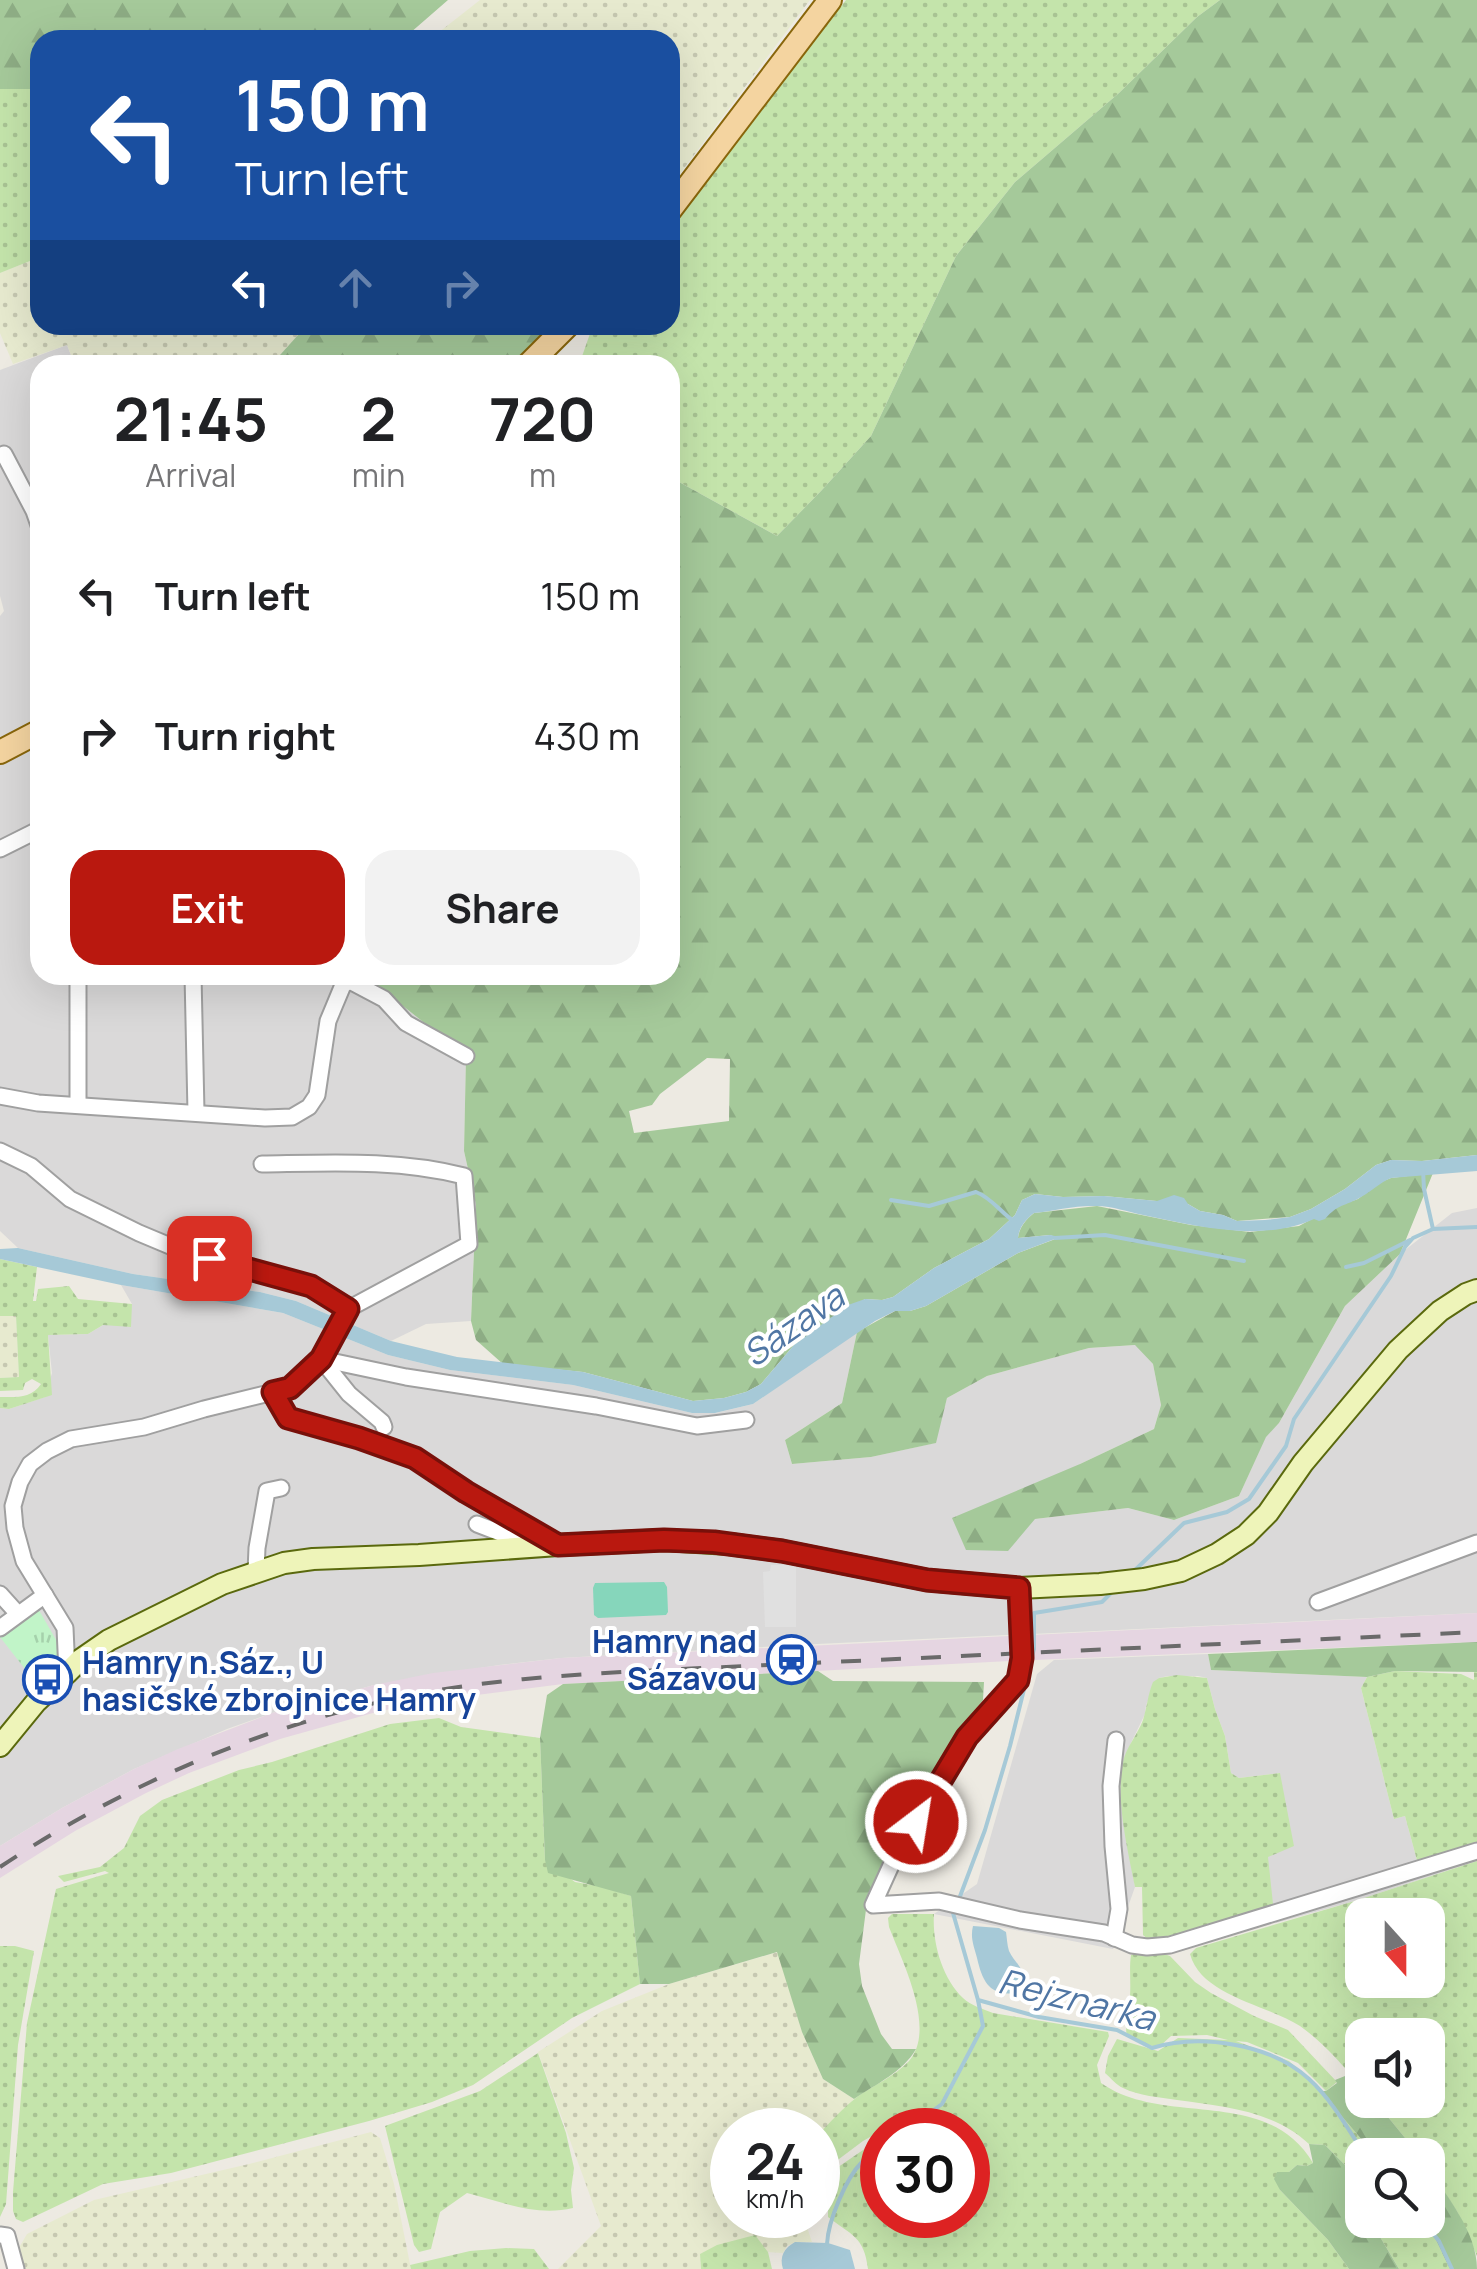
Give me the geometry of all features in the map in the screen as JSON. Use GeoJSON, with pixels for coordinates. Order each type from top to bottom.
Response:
{"type":"FeatureCollection","features":[{"type":"Feature","properties":{"kind":"main road"},"geometry":{"type":"LineString","coordinates":[[680,197],[830,0]]}},
{"type":"Feature","properties":{"kind":"main road"},"geometry":{"type":"LineString","coordinates":[[538,355],[558,335]]}},
{"type":"Feature","properties":{"kind":"main road"},"geometry":{"type":"LineString","coordinates":[[0,752],[30,737]]}},
{"type":"Feature","properties":{"kind":"street"},"geometry":{"type":"LineString","coordinates":[[4,454],[30,503]]}},
{"type":"Feature","properties":{"kind":"street"},"geometry":{"type":"LineString","coordinates":[[0,849],[30,834]]}},
{"type":"Feature","properties":{"kind":"street"},"geometry":{"type":"LineString","coordinates":[[78,985],[78,1106]]}},
{"type":"Feature","properties":{"kind":"street"},"geometry":{"type":"LineString","coordinates":[[192,985],[196,1112]]}},
{"type":"Feature","properties":{"kind":"street"},"geometry":{"type":"LineString","coordinates":[[0,1096],[78,1106],[292,1117],[309,1107],[317,1095],[328,1021],[342,985]]}},
{"type":"Feature","properties":{"kind":"street"},"geometry":{"type":"LineString","coordinates":[[357,985],[384,1000],[406,1023],[466,1056]]}},
{"type":"Feature","properties":{"kind":"street"},"geometry":{"type":"LineString","coordinates":[[0,1152],[30,1166],[70,1199],[139,1233],[182,1251],[311,1286],[347,1312]]}},
{"type":"Feature","properties":{"kind":"street"},"geometry":{"type":"LineString","coordinates":[[66,1673],[65,1628],[24,1562],[16,1528],[13,1506],[30,1464],[71,1439],[144,1427],[290,1388],[321,1359],[347,1312],[469,1244],[464,1176],[428,1166],[262,1164]]}},
{"type":"Feature","properties":{"kind":"street"},"geometry":{"type":"LineString","coordinates":[[0,1746],[36,1702],[94,1650],[222,1584],[284,1563],[664,1540],[782,1551],[927,1580],[1019,1588],[1100,1584],[1182,1571],[1246,1535],[1398,1350],[1440,1311],[1473,1293]]}},
{"type":"Feature","properties":{"kind":"street"},"geometry":{"type":"LineString","coordinates":[[321,1359],[406,1378],[596,1406],[697,1426],[746,1420]]}},
{"type":"Feature","properties":{"kind":"street"},"geometry":{"type":"LineString","coordinates":[[321,1359],[349,1394],[384,1427]]}},
{"type":"Feature","properties":{"kind":"street"},"geometry":{"type":"LineString","coordinates":[[273,1392],[288,1418],[415,1458],[558,1545]]}},
{"type":"Feature","properties":{"kind":"street"},"geometry":{"type":"LineString","coordinates":[[256,1571],[256,1548],[267,1491],[281,1488]]}},
{"type":"Feature","properties":{"kind":"street"},"geometry":{"type":"LineString","coordinates":[[477,1524],[536,1546]]}},
{"type":"Feature","properties":{"kind":"street"},"geometry":{"type":"LineString","coordinates":[[1318,1602],[1477,1543]]}},
{"type":"Feature","properties":{"kind":"street"},"geometry":{"type":"LineString","coordinates":[[1019,1588],[1022,1658],[1018,1680],[967,1737],[898,1850],[873,1905],[939,1901],[1104,1934],[1147,1948],[1170,1946],[1477,1851]]}},
{"type":"Feature","properties":{"kind":"street"},"geometry":{"type":"LineString","coordinates":[[0,1594],[18,1614]]}},
{"type":"Feature","properties":{"kind":"street"},"geometry":{"type":"LineString","coordinates":[[0,1628],[45,1595]]}},
{"type":"Feature","properties":{"kind":"street"},"geometry":{"type":"LineString","coordinates":[[1114,1938],[1119,1909],[1113,1846],[1116,1740]]}},
{"type":"Feature","properties":{"kind":"street"},"geometry":{"type":"LineString","coordinates":[[0,2235],[7,2236],[16,2269]]}},
{"type":"Feature","properties":{"kind":"shaded area"},"geometry":{"type":"Polygon","coordinates":[[[67,345],[71,355],[40,355],[67,345]]]}},
{"type":"Feature","properties":{"kind":"shaded area"},"geometry":{"type":"Polygon","coordinates":[[[30,359],[30,985],[377,985],[466,1056],[464,1151],[476,1205],[471,1321],[426,1324],[391,1341],[296,1301],[133,1274],[18,1248],[0,1231],[0,616],[4,611],[0,596],[0,370],[30,359]]]}},
{"type":"Feature","properties":{"kind":"shaded area"},"geometry":{"type":"Polygon","coordinates":[[[1477,1208],[1477,1613],[817,1644],[499,1665],[374,1685],[227,1729],[134,1769],[0,1846],[0,1408],[9,1409],[45,1397],[52,1373],[48,1335],[88,1334],[103,1325],[132,1304],[121,1285],[283,1313],[388,1355],[450,1370],[573,1385],[692,1413],[716,1413],[753,1404],[857,1332],[842,1403],[785,1440],[792,1464],[871,1457],[935,1443],[947,1398],[987,1376],[1089,1348],[1136,1345],[1153,1364],[1161,1405],[1154,1429],[1080,1464],[1035,1519],[1128,1508],[1174,1520],[1239,1496],[1266,1436],[1279,1423],[1345,1306],[1400,1254],[1452,1213],[1477,1208]]]}},
{"type":"Feature","properties":{"kind":"shaded area"},"geometry":{"type":"Polygon","coordinates":[[[771,1565],[796,1565],[796,1627],[765,1627],[763,1572],[770,1571],[771,1565]]]}},
{"type":"Feature","properties":{"kind":"shaded area"},"geometry":{"type":"Polygon","coordinates":[[[1477,1613],[1477,1642],[563,1684],[438,1700],[380,1711],[280,1739],[189,1773],[75,1831],[0,1878],[0,1846],[134,1769],[272,1713],[433,1673],[561,1658],[1477,1613]]]}},
{"type":"Feature","properties":{"kind":"shaded area"},"geometry":{"type":"Polygon","coordinates":[[[1208,1654],[1211,1670],[1367,1677],[1361,1688],[1394,1819],[1405,1816],[1418,1864],[1477,1846],[1477,1861],[1364,1898],[1345,1898],[1345,1904],[1276,1923],[1272,1904],[1219,1923],[1149,1940],[1143,1935],[1144,1922],[1280,1773],[1239,1778],[1231,1773],[1225,1736],[1207,1678],[1168,1676],[1159,1678],[1146,1705],[1121,1774],[1123,1816],[1135,1887],[1113,1949],[934,1914],[977,1884],[1037,1674],[1054,1660],[1208,1654]]]}},
{"type":"Feature","properties":{"kind":"green space"},"geometry":{"type":"Polygon","coordinates":[[[0,0],[448,0],[414,30],[30,30],[30,89],[0,89],[0,0]]]}},
{"type":"Feature","properties":{"kind":"green space"},"geometry":{"type":"Polygon","coordinates":[[[480,0],[810,0],[680,174],[680,30],[442,30],[480,0]]]}},
{"type":"Feature","properties":{"kind":"green space"},"geometry":{"type":"Polygon","coordinates":[[[846,0],[1220,0],[1015,182],[956,256],[871,436],[777,536],[680,483],[680,355],[582,355],[590,335],[680,335],[680,212],[846,0]]]}},
{"type":"Feature","properties":{"kind":"green space"},"geometry":{"type":"Polygon","coordinates":[[[1220,0],[1477,0],[1477,1155],[1391,1160],[1376,1165],[1311,1209],[1290,1217],[1237,1221],[1188,1204],[1035,1194],[1022,1200],[1015,1215],[989,1239],[934,1268],[893,1297],[865,1299],[794,1345],[761,1384],[724,1398],[693,1401],[583,1372],[503,1364],[476,1340],[471,1321],[476,1205],[464,1151],[466,1056],[377,985],[680,985],[680,483],[777,536],[871,436],[956,256],[1015,182],[1119,93],[1197,17],[1220,0]],[[707,1058],[660,1094],[652,1105],[629,1111],[634,1133],[729,1121],[730,1059],[707,1058]]]}},
{"type":"Feature","properties":{"kind":"green space"},"geometry":{"type":"Polygon","coordinates":[[[0,89],[30,89],[30,261],[0,273],[0,89]]]}},
{"type":"Feature","properties":{"kind":"green space"},"geometry":{"type":"Polygon","coordinates":[[[30,261],[30,335],[298,335],[280,355],[71,355],[67,345],[13,364],[0,333],[0,273],[30,261]]]}},
{"type":"Feature","properties":{"kind":"green space"},"geometry":{"type":"Polygon","coordinates":[[[298,335],[542,335],[520,355],[280,355],[298,335]]]}},
{"type":"Feature","properties":{"kind":"green space"},"geometry":{"type":"Polygon","coordinates":[[[1433,1173],[1400,1254],[1345,1306],[1279,1423],[1266,1437],[1239,1496],[1174,1520],[1128,1508],[1035,1519],[1008,1551],[966,1550],[952,1518],[1154,1429],[1161,1405],[1153,1364],[1135,1345],[1089,1348],[987,1376],[947,1398],[936,1443],[871,1457],[792,1464],[785,1440],[842,1403],[857,1332],[895,1311],[926,1306],[1018,1253],[1058,1238],[1018,1238],[1023,1224],[1034,1213],[1097,1206],[1250,1232],[1299,1226],[1358,1199],[1378,1183],[1433,1173]]]}},
{"type":"Feature","properties":{"kind":"green space"},"geometry":{"type":"Polygon","coordinates":[[[0,1259],[37,1267],[33,1301],[38,1289],[69,1286],[78,1299],[132,1304],[131,1327],[103,1325],[88,1334],[48,1335],[52,1395],[9,1409],[0,1408],[0,1397],[28,1395],[41,1384],[32,1379],[23,1390],[0,1391],[0,1378],[19,1377],[16,1316],[0,1316],[0,1259]]]}},
{"type":"Feature","properties":{"kind":"green space"},"geometry":{"type":"Polygon","coordinates":[[[0,1316],[16,1316],[19,1377],[0,1378],[0,1316]]]}},
{"type":"Feature","properties":{"kind":"green space"},"geometry":{"type":"Polygon","coordinates":[[[664,1582],[666,1615],[594,1615],[595,1583],[664,1582]]]}},
{"type":"Feature","properties":{"kind":"green space"},"geometry":{"type":"Polygon","coordinates":[[[36,1605],[59,1645],[59,1652],[39,1687],[0,1637],[36,1605]]]}},
{"type":"Feature","properties":{"kind":"green space"},"geometry":{"type":"Polygon","coordinates":[[[1477,1642],[1477,1672],[1395,1671],[1367,1677],[1211,1670],[1208,1654],[1477,1642]]]}},
{"type":"Feature","properties":{"kind":"green space"},"geometry":{"type":"Polygon","coordinates":[[[818,1671],[833,1681],[984,1682],[983,1700],[947,1748],[868,1894],[859,1964],[862,1986],[881,2034],[892,2049],[916,2049],[896,2071],[854,2099],[823,2079],[802,2032],[777,1952],[669,1984],[640,1984],[631,1896],[548,1873],[545,1860],[540,1738],[547,1695],[563,1684],[818,1671]]]}},
{"type":"Feature","properties":{"kind":"green space"},"geometry":{"type":"Polygon","coordinates":[[[1395,1671],[1461,1674],[1474,1680],[1477,1672],[1477,1846],[1418,1864],[1405,1816],[1394,1819],[1361,1688],[1367,1677],[1395,1671]]]}},
{"type":"Feature","properties":{"kind":"green space"},"geometry":{"type":"Polygon","coordinates":[[[1177,1675],[1207,1678],[1225,1736],[1231,1773],[1239,1778],[1280,1773],[1294,1846],[1268,1857],[1273,1904],[1212,1926],[1149,1940],[1143,1935],[1142,1887],[1135,1887],[1126,1841],[1121,1776],[1153,1682],[1177,1675]]]}},
{"type":"Feature","properties":{"kind":"green space"},"geometry":{"type":"Polygon","coordinates":[[[439,1718],[461,1727],[540,1738],[545,1860],[575,1882],[631,1896],[640,1984],[572,2018],[473,2085],[432,2102],[171,2173],[103,2184],[23,2222],[16,2219],[13,2192],[27,2023],[56,1889],[109,1873],[64,1882],[58,1876],[100,1867],[124,1848],[140,1816],[162,1800],[239,1770],[390,1724],[439,1718]]]}},
{"type":"Feature","properties":{"kind":"green space"},"geometry":{"type":"Polygon","coordinates":[[[1477,1861],[1477,2256],[1445,2193],[1445,2138],[1405,2138],[1389,2118],[1445,2118],[1445,2018],[1345,2018],[1345,2068],[1300,2026],[1207,1980],[1190,1954],[1196,1948],[1345,1904],[1345,1998],[1445,1998],[1445,1898],[1364,1898],[1477,1861]]]}},
{"type":"Feature","properties":{"kind":"green space"},"geometry":{"type":"Polygon","coordinates":[[[892,1914],[934,1914],[937,1948],[944,1970],[956,1990],[973,2005],[993,2013],[1108,2032],[1097,2065],[1101,2083],[1155,2104],[1242,2115],[1269,2124],[1293,2139],[1313,2163],[1278,2172],[1280,2190],[1328,2240],[1349,2269],[868,2269],[860,2243],[840,2226],[840,2166],[860,2152],[860,2238],[990,2238],[990,2108],[860,2108],[860,2143],[840,2158],[840,2112],[909,2061],[917,2047],[920,2031],[914,1995],[888,1918],[892,1914]]]}},
{"type":"Feature","properties":{"kind":"green space"},"geometry":{"type":"Polygon","coordinates":[[[0,1946],[34,1951],[18,2045],[6,2204],[0,2217],[0,1946]]]}},
{"type":"Feature","properties":{"kind":"green space"},"geometry":{"type":"Polygon","coordinates":[[[778,1952],[802,2032],[823,2079],[854,2099],[840,2113],[840,2108],[710,2108],[710,2238],[745,2238],[700,2254],[701,2269],[558,2269],[601,2226],[538,2052],[602,2011],[669,1984],[778,1952]]]}},
{"type":"Feature","properties":{"kind":"green space"},"geometry":{"type":"Polygon","coordinates":[[[1131,1955],[1170,1956],[1211,1993],[1288,2030],[1337,2082],[1326,2091],[1298,2063],[1236,2041],[1289,2061],[1320,2091],[1360,2138],[1345,2138],[1345,2165],[1325,2145],[1309,2144],[1264,2117],[1136,2093],[1120,2087],[1105,2073],[1117,2039],[1158,2051],[1178,2038],[1228,2040],[1207,2035],[1171,2036],[1159,2047],[1127,2036],[1131,1955]]]}},
{"type":"Feature","properties":{"kind":"green space"},"geometry":{"type":"Polygon","coordinates":[[[538,2053],[574,2168],[573,2208],[533,2210],[467,2193],[440,2212],[431,2249],[419,2252],[414,2245],[385,2126],[480,2091],[538,2053]]]}},
{"type":"Feature","properties":{"kind":"green space"},"geometry":{"type":"Polygon","coordinates":[[[1345,2076],[1345,2118],[1389,2118],[1405,2138],[1360,2138],[1320,2091],[1337,2083],[1335,2080],[1345,2076]]]}},
{"type":"Feature","properties":{"kind":"green space"},"geometry":{"type":"Polygon","coordinates":[[[371,2132],[380,2138],[394,2184],[411,2269],[21,2269],[18,2255],[27,2234],[94,2200],[371,2132]]]}},
{"type":"Feature","properties":{"kind":"green space"},"geometry":{"type":"Polygon","coordinates":[[[1309,2144],[1325,2145],[1345,2165],[1345,2238],[1381,2238],[1399,2269],[1349,2269],[1328,2240],[1280,2190],[1274,2179],[1277,2172],[1313,2163],[1309,2144]]]}},
{"type":"Feature","properties":{"kind":"green space"},"geometry":{"type":"Polygon","coordinates":[[[1445,2192],[1467,2228],[1477,2269],[1450,2269],[1435,2238],[1445,2238],[1445,2192]]]}},
{"type":"Feature","properties":{"kind":"green space"},"geometry":{"type":"Polygon","coordinates":[[[756,2238],[811,2238],[812,2242],[795,2242],[783,2253],[768,2252],[756,2238]]]}},
{"type":"Feature","properties":{"kind":"green space"},"geometry":{"type":"Polygon","coordinates":[[[757,2238],[768,2252],[772,2269],[701,2269],[700,2254],[717,2245],[757,2238]]]}},
{"type":"Feature","properties":{"kind":"green space"},"geometry":{"type":"Polygon","coordinates":[[[1381,2238],[1435,2238],[1450,2269],[1399,2269],[1381,2238]]]}},
{"type":"Feature","properties":{"kind":"green space"},"geometry":{"type":"Polygon","coordinates":[[[534,2249],[549,2269],[411,2269],[410,2265],[470,2251],[534,2249]]]}},
{"type":"Feature","properties":{"kind":"water"},"geometry":{"type":"Polygon","coordinates":[[[1477,1155],[1477,1171],[1391,1178],[1325,1219],[1273,1230],[1207,1227],[1103,1206],[1034,1213],[1023,1224],[1018,1238],[1060,1237],[1018,1253],[926,1306],[895,1311],[875,1321],[753,1404],[715,1413],[692,1413],[573,1385],[450,1370],[388,1355],[283,1313],[0,1259],[0,1249],[18,1248],[133,1274],[260,1292],[296,1301],[391,1341],[457,1357],[583,1372],[693,1401],[724,1398],[761,1384],[794,1345],[848,1305],[893,1297],[934,1268],[989,1239],[1015,1215],[1022,1200],[1035,1194],[1157,1201],[1174,1195],[1200,1211],[1237,1221],[1265,1220],[1311,1209],[1376,1165],[1391,1160],[1477,1155]]]}},
{"type":"Feature","properties":{"kind":"water"},"geometry":{"type":"Polygon","coordinates":[[[973,1926],[1006,1932],[1009,1951],[1023,1974],[1021,1992],[995,1991],[986,1982],[973,1942],[973,1926]]]}},
{"type":"Feature","properties":{"kind":"water"},"geometry":{"type":"Polygon","coordinates":[[[795,2242],[828,2243],[850,2250],[855,2269],[783,2269],[783,2253],[795,2242]]]}},
{"type":"Feature","properties":{"kind":"waterway"},"geometry":{"type":"LineString","coordinates":[[1423,1170],[1433,1229]]}},
{"type":"Feature","properties":{"kind":"waterway"},"geometry":{"type":"LineString","coordinates":[[891,1200],[929,1206],[976,1192],[1015,1222]]}},
{"type":"Feature","properties":{"kind":"waterway","name":"Rejznarka"},"geometry":{"type":"LineString","coordinates":[[1134,1571],[1184,1523],[1227,1512],[1249,1499],[1286,1446],[1294,1419],[1413,1238],[1433,1229],[1477,1227]]}},
{"type":"Feature","properties":{"kind":"waterway"},"geometry":{"type":"LineString","coordinates":[[1055,1238],[1105,1235],[1244,1261]]}},
{"type":"Feature","properties":{"kind":"waterway"},"geometry":{"type":"LineString","coordinates":[[1346,1267],[1364,1263],[1410,1240]]}},
{"type":"Feature","properties":{"kind":"waterway","name":"Rejznarka"},"geometry":{"type":"LineString","coordinates":[[959,1899],[1010,1746],[1034,1649],[1034,1613],[1102,1602],[1113,1591]]}},
{"type":"Feature","properties":{"kind":"waterway","name":"Rejznarka"},"geometry":{"type":"LineString","coordinates":[[955,1907],[953,1913],[978,2000],[1039,2017],[1117,2030],[1152,2048],[1213,2042],[1275,2057],[1317,2087],[1354,2138]]}},
{"type":"Feature","properties":{"kind":"waterway"},"geometry":{"type":"LineString","coordinates":[[936,2108],[983,2026],[978,2000]]}},
{"type":"Feature","properties":{"kind":"waterway"},"geometry":{"type":"LineString","coordinates":[[827,2244],[834,2212],[860,2165]]}},
{"type":"Feature","properties":{"kind":"waterway","name":"Rejznarka"},"geometry":{"type":"LineString","coordinates":[[1437,2238],[1452,2269]]}},
{"type":"Feature","properties":{"kind":"railway"},"geometry":{"type":"LineString","coordinates":[[0,1867],[101,1807],[208,1756],[319,1718],[460,1687],[639,1671],[1477,1632]]}},
{"type":"Feature","properties":{"kind":"place","name":"Hamry nad Sázavou"},"geometry":{"type":"Point","coordinates":[792,1659]}},
{"type":"Feature","properties":{"kind":"place","name":"Hamry n.Sáz., U hasičské zbrojnice Hamry"},"geometry":{"type":"Point","coordinates":[47,1680]}},
{"type":"Feature","properties":{"kind":"route"},"geometry":{"type":"LineString","coordinates":[[209,1258],[311,1286],[348,1309],[321,1359],[290,1388],[273,1392],[288,1418],[415,1458],[558,1545],[714,1542],[782,1551],[927,1580],[1019,1588],[1022,1658],[1018,1680],[967,1737],[916,1822]]}},
{"type":"Feature","properties":{"kind":"water label","name":"Sázava"},"geometry":{"type":"Point","coordinates":[793,1325]}}]}
